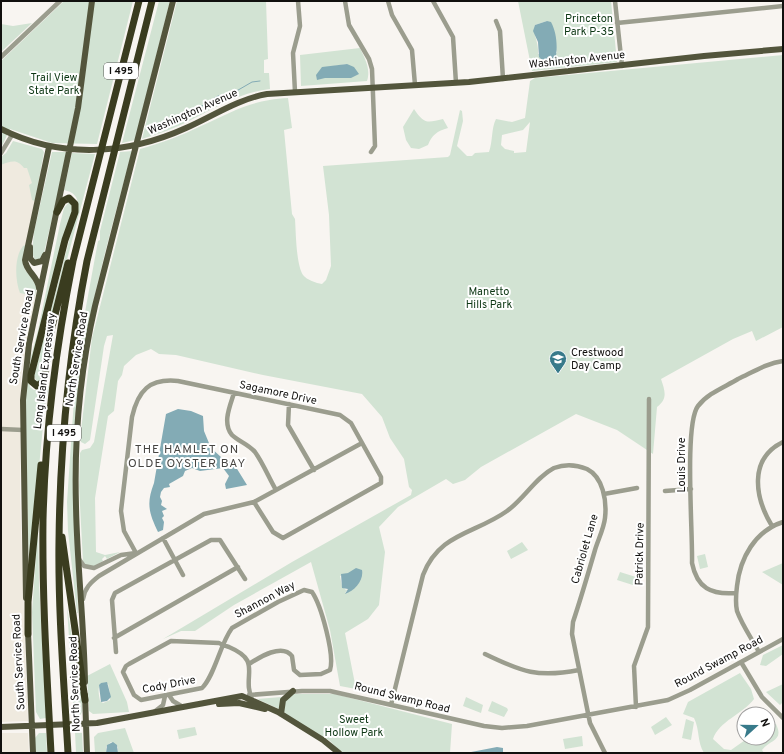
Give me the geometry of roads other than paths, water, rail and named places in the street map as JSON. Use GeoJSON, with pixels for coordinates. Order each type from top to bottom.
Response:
{"type":"FeatureCollection","features":[{"type":"Feature","properties":{"kind":"highway","name":"Long Island Expressway"},"geometry":{"type":"LineString","coordinates":[[51,753],[43,528],[45,477],[52,390],[65,302],[84,214],[139,1]]}},
{"type":"Feature","properties":{"kind":"highway","name":"I 495"},"geometry":{"type":"LineString","coordinates":[[68,753],[59,568],[59,521],[67,394],[78,304],[96,218],[112,161],[152,1]]}},
{"type":"Feature","properties":{"kind":"highway"},"geometry":{"type":"LineString","coordinates":[[57,212],[63,201],[69,198],[73,200],[75,204],[75,212],[64,240],[31,375],[31,381],[37,386],[43,382],[45,376],[50,335],[84,214]]}},
{"type":"Feature","properties":{"kind":"highway"},"geometry":{"type":"LineString","coordinates":[[28,634],[30,575],[43,451],[52,390]]}},
{"type":"Feature","properties":{"kind":"highway"},"geometry":{"type":"LineString","coordinates":[[59,521],[85,700]]}},
{"type":"Feature","properties":{"kind":"main road","name":"South Service Road"},"geometry":{"type":"LineString","coordinates":[[33,753],[25,566],[23,430],[25,370],[83,77],[92,1]]}},
{"type":"Feature","properties":{"kind":"main road","name":"North Service Road"},"geometry":{"type":"LineString","coordinates":[[87,753],[78,554],[76,447],[86,351],[95,306],[132,157],[173,1]]}},
{"type":"Feature","properties":{"kind":"main road","name":"Washington Avenue"},"geometry":{"type":"LineString","coordinates":[[1,129],[12,135],[49,147],[93,150],[127,148],[172,134],[249,98],[268,94],[503,79],[711,55],[783,49]]}},
{"type":"Feature","properties":{"kind":"main road"},"geometry":{"type":"LineString","coordinates":[[39,297],[37,279],[25,264],[49,147]]}},
{"type":"Feature","properties":{"kind":"main road"},"geometry":{"type":"LineString","coordinates":[[30,242],[32,261],[36,263],[40,262],[44,259],[53,229]]}},
{"type":"Feature","properties":{"kind":"main road"},"geometry":{"type":"LineString","coordinates":[[281,714],[283,700],[293,691]]}},
{"type":"Feature","properties":{"kind":"main road"},"geometry":{"type":"LineString","coordinates":[[1,727],[86,724],[184,708],[242,696],[251,697],[281,714],[293,723]]}},
{"type":"Feature","properties":{"kind":"main road"},"geometry":{"type":"LineString","coordinates":[[202,704],[236,703],[256,706],[293,723],[323,740],[339,753]]}},
{"type":"Feature","properties":{"kind":"street"},"geometry":{"type":"LineString","coordinates":[[1,56],[60,1]]}},
{"type":"Feature","properties":{"kind":"street"},"geometry":{"type":"LineString","coordinates":[[295,92],[293,53],[300,26],[298,1]]}},
{"type":"Feature","properties":{"kind":"street"},"geometry":{"type":"LineString","coordinates":[[345,1],[349,25],[371,64],[375,146],[371,152]]}},
{"type":"Feature","properties":{"kind":"street"},"geometry":{"type":"LineString","coordinates":[[388,1],[392,15],[412,50],[415,85]]}},
{"type":"Feature","properties":{"kind":"street"},"geometry":{"type":"LineString","coordinates":[[433,1],[453,37],[456,83]]}},
{"type":"Feature","properties":{"kind":"street"},"geometry":{"type":"LineString","coordinates":[[615,1],[622,66]]}},
{"type":"Feature","properties":{"kind":"street"},"geometry":{"type":"LineString","coordinates":[[617,23],[783,6]]}},
{"type":"Feature","properties":{"kind":"street"},"geometry":{"type":"LineString","coordinates":[[496,21],[500,31],[503,79]]}},
{"type":"Feature","properties":{"kind":"street"},"geometry":{"type":"LineString","coordinates":[[1,153],[12,135]]}},
{"type":"Feature","properties":{"kind":"street","name":"Louis Drive"},"geometry":{"type":"LineString","coordinates":[[736,593],[716,593],[709,590],[700,583],[694,572],[692,563],[691,490],[692,422],[698,406],[707,396],[764,366],[783,361]]}},
{"type":"Feature","properties":{"kind":"street","name":"Sagamore Drive"},"geometry":{"type":"LineString","coordinates":[[136,553],[124,531],[121,511],[132,418],[140,394],[156,382],[168,380],[340,415],[346,418],[381,477],[381,483],[283,538],[272,532],[254,502]]}},
{"type":"Feature","properties":{"kind":"street"},"geometry":{"type":"LineString","coordinates":[[234,393],[227,419],[232,435],[250,446],[276,490]]}},
{"type":"Feature","properties":{"kind":"street","name":"Patrick Drive"},"geometry":{"type":"LineString","coordinates":[[636,706],[634,666],[648,627],[649,399]]}},
{"type":"Feature","properties":{"kind":"street"},"geometry":{"type":"LineString","coordinates":[[289,404],[288,425],[314,470]]}},
{"type":"Feature","properties":{"kind":"street"},"geometry":{"type":"LineString","coordinates":[[1,429],[23,430]]}},
{"type":"Feature","properties":{"kind":"street"},"geometry":{"type":"LineString","coordinates":[[772,526],[760,502],[759,471],[766,453],[783,442]]}},
{"type":"Feature","properties":{"kind":"street"},"geometry":{"type":"LineString","coordinates":[[81,607],[84,591],[88,585],[101,575],[131,558],[136,553],[204,514],[254,502],[362,443]]}},
{"type":"Feature","properties":{"kind":"street","name":"Cabriolet Lane"},"geometry":{"type":"LineString","coordinates":[[391,705],[427,564],[441,547],[458,536],[478,528],[507,512],[546,473],[563,465],[582,467],[596,476],[604,494],[605,519],[573,622],[572,634],[592,730],[601,742],[605,753]]}},
{"type":"Feature","properties":{"kind":"street"},"geometry":{"type":"LineString","coordinates":[[604,494],[637,488]]}},
{"type":"Feature","properties":{"kind":"street"},"geometry":{"type":"LineString","coordinates":[[664,491],[691,490]]}},
{"type":"Feature","properties":{"kind":"street"},"geometry":{"type":"LineString","coordinates":[[760,652],[740,618],[735,602],[738,572],[743,559],[756,539],[772,526],[783,522]]}},
{"type":"Feature","properties":{"kind":"street"},"geometry":{"type":"LineString","coordinates":[[163,538],[183,575]]}},
{"type":"Feature","properties":{"kind":"street"},"geometry":{"type":"LineString","coordinates":[[116,652],[112,600],[115,593],[211,540],[220,540],[245,579]]}},
{"type":"Feature","properties":{"kind":"street"},"geometry":{"type":"LineString","coordinates":[[78,554],[80,561],[84,566],[89,568],[97,567],[121,555],[136,553]]}},
{"type":"Feature","properties":{"kind":"street"},"geometry":{"type":"LineString","coordinates":[[97,567],[101,575]]}},
{"type":"Feature","properties":{"kind":"street"},"geometry":{"type":"LineString","coordinates":[[114,638],[238,567]]}},
{"type":"Feature","properties":{"kind":"street","name":"Shannon Way"},"geometry":{"type":"LineString","coordinates":[[223,645],[230,630],[234,627],[278,602],[304,590],[312,592],[328,638],[331,664],[330,670],[321,674],[300,675],[294,670],[292,656],[284,651],[265,654],[249,664]]}},
{"type":"Feature","properties":{"kind":"street","name":"Round Swamp Road"},"geometry":{"type":"LineString","coordinates":[[251,697],[293,691],[336,692],[460,722],[502,728],[527,726],[655,703],[678,696],[783,638]]}},
{"type":"Feature","properties":{"kind":"street","name":"Cody Drive"},"geometry":{"type":"LineString","coordinates":[[223,645],[202,688],[144,700],[138,699],[124,675],[126,666],[170,641],[223,645],[243,654],[249,664]]}},
{"type":"Feature","properties":{"kind":"street"},"geometry":{"type":"LineString","coordinates":[[485,654],[533,674],[553,674],[579,670]]}},
{"type":"Feature","properties":{"kind":"street"},"geometry":{"type":"LineString","coordinates":[[740,662],[762,697],[783,718]]}},
{"type":"Feature","properties":{"kind":"street"},"geometry":{"type":"LineString","coordinates":[[249,664],[248,680],[251,697],[256,706]]}},
{"type":"Feature","properties":{"kind":"street"},"geometry":{"type":"LineString","coordinates":[[150,714],[163,705],[167,696],[173,702],[184,708]]}},
{"type":"Feature","properties":{"kind":"water"},"geometry":{"type":"Polygon","coordinates":[[[547,21],[551,22],[553,26],[557,46],[555,60],[549,62],[539,57],[538,42],[533,31],[535,25],[547,21]]]}},
{"type":"Feature","properties":{"kind":"water"},"geometry":{"type":"Polygon","coordinates":[[[347,64],[354,67],[359,74],[351,78],[325,78],[317,80],[316,75],[322,67],[347,64]]]}},
{"type":"Feature","properties":{"kind":"water"},"geometry":{"type":"Polygon","coordinates":[[[178,409],[191,411],[203,416],[204,431],[211,448],[221,457],[234,464],[247,485],[226,489],[225,484],[229,476],[223,468],[200,471],[192,468],[185,471],[183,476],[169,484],[170,487],[164,488],[161,492],[161,505],[167,509],[162,511],[164,516],[162,518],[164,522],[163,530],[158,532],[152,519],[149,503],[166,414],[178,409]]]}},
{"type":"Feature","properties":{"kind":"water"},"geometry":{"type":"Polygon","coordinates":[[[356,568],[362,570],[362,578],[355,588],[349,593],[345,594],[348,589],[342,588],[341,574],[348,573],[356,568]]]}},
{"type":"Feature","properties":{"kind":"water"},"geometry":{"type":"Polygon","coordinates":[[[107,682],[111,697],[107,701],[101,702],[99,685],[107,682]]]}},
{"type":"Feature","properties":{"kind":"water"},"geometry":{"type":"Polygon","coordinates":[[[113,742],[117,745],[118,753],[106,753],[107,745],[113,742]]]}},
{"type":"Feature","properties":{"kind":"water"},"geometry":{"type":"Polygon","coordinates":[[[497,747],[503,748],[503,752],[466,753],[497,747]]]}},
{"type":"Feature","properties":{"kind":"waterway"},"geometry":{"type":"LineString","coordinates":[[157,127],[166,122],[181,119],[218,96],[233,93],[252,82],[260,81]]}},
{"type":"Feature","properties":{"kind":"place","name":"Crestwood Day Camp"},"geometry":{"type":"Point","coordinates":[558,374]}},
{"type":"Feature","properties":{"kind":"district","name":"THE HAMLET ON OLDE OYSTER BAY"},"geometry":{"type":"Point","coordinates":[187,457]}},
{"type":"Feature","properties":{"kind":"park label","name":"Princeton Park P-35"},"geometry":{"type":"Point","coordinates":[589,25]}},
{"type":"Feature","properties":{"kind":"park label","name":"Trail View State Park"},"geometry":{"type":"Point","coordinates":[54,84]}},
{"type":"Feature","properties":{"kind":"park label","name":"Manetto Hills Park"},"geometry":{"type":"Point","coordinates":[489,298]}},
{"type":"Feature","properties":{"kind":"park label","name":"Sweet Hollow Park"},"geometry":{"type":"Point","coordinates":[354,726]}}]}
